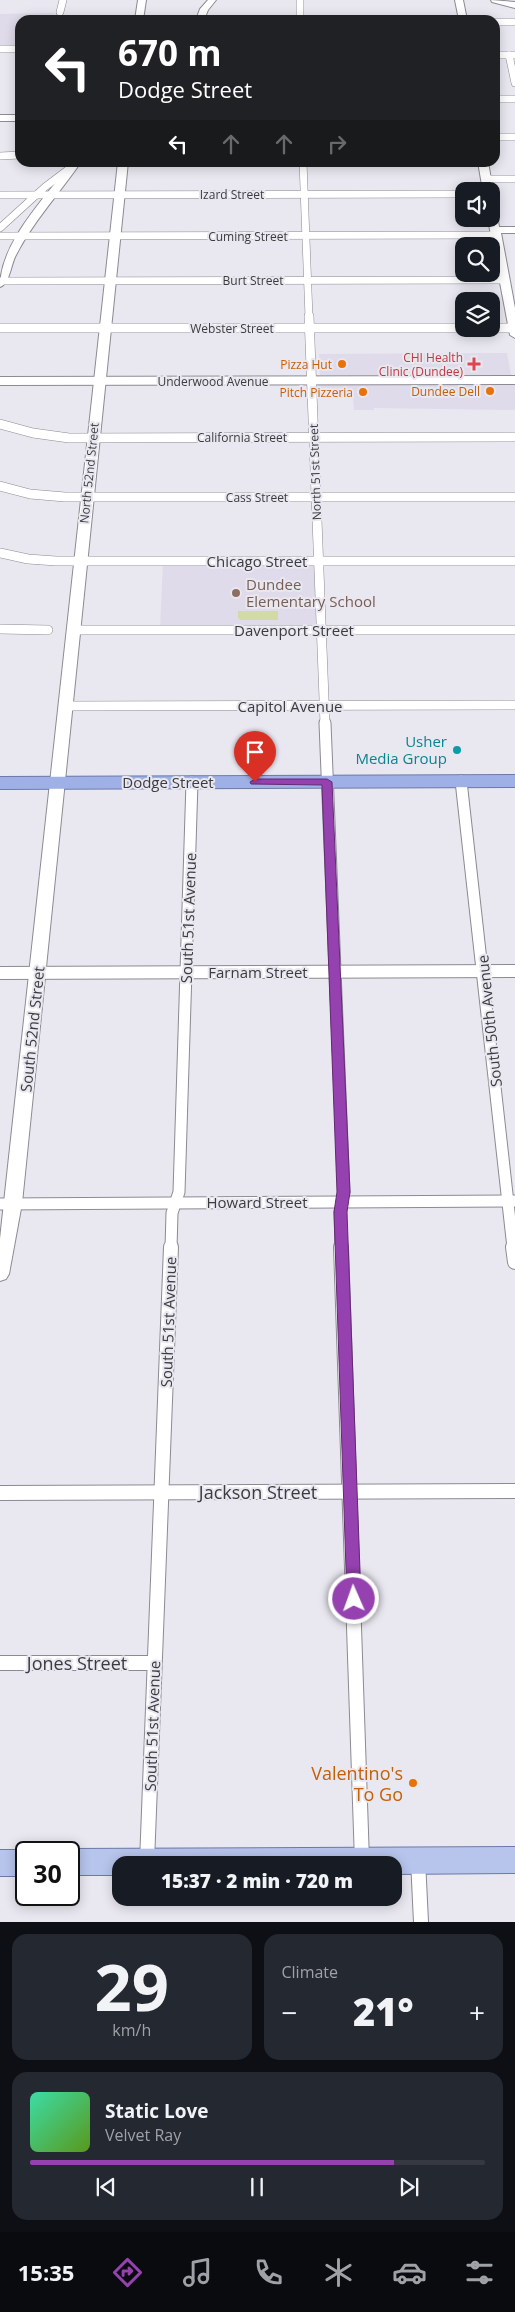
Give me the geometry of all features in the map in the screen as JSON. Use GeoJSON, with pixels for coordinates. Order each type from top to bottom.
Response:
{"type":"FeatureCollection","features":[{"type":"Feature","properties":{"kind":"highway","name":"Dodge Street"},"geometry":{"type":"LineString","coordinates":[[0,783],[515,781]]}},
{"type":"Feature","properties":{"kind":"main road"},"geometry":{"type":"LineString","coordinates":[[495,0],[515,4]]}},
{"type":"Feature","properties":{"kind":"main road","name":"Underwood Avenue"},"geometry":{"type":"LineString","coordinates":[[0,381],[515,380]]}},
{"type":"Feature","properties":{"kind":"main road","name":"Farnam Street"},"geometry":{"type":"LineString","coordinates":[[0,972],[515,971]]}},
{"type":"Feature","properties":{"kind":"main road"},"geometry":{"type":"LineString","coordinates":[[402,1860],[515,1860]]}},
{"type":"Feature","properties":{"kind":"main road"},"geometry":{"type":"LineString","coordinates":[[80,1862],[112,1862]]}},
{"type":"Feature","properties":{"kind":"main road"},"geometry":{"type":"LineString","coordinates":[[0,1863],[15,1863]]}},
{"type":"Feature","properties":{"kind":"street"},"geometry":{"type":"LineString","coordinates":[[60,12],[63,0]]}},
{"type":"Feature","properties":{"kind":"street"},"geometry":{"type":"LineString","coordinates":[[140,15],[142,0]]}},
{"type":"Feature","properties":{"kind":"street"},"geometry":{"type":"LineString","coordinates":[[202,15],[204,9],[212,0]]}},
{"type":"Feature","properties":{"kind":"street"},"geometry":{"type":"LineString","coordinates":[[300,0],[300,15]]}},
{"type":"Feature","properties":{"kind":"street"},"geometry":{"type":"LineString","coordinates":[[459,1],[462,15]]}},
{"type":"Feature","properties":{"kind":"street"},"geometry":{"type":"LineString","coordinates":[[500,22],[515,22]]}},
{"type":"Feature","properties":{"kind":"street"},"geometry":{"type":"LineString","coordinates":[[0,49],[15,49]]}},
{"type":"Feature","properties":{"kind":"street"},"geometry":{"type":"LineString","coordinates":[[512,55],[515,83]]}},
{"type":"Feature","properties":{"kind":"street"},"geometry":{"type":"LineString","coordinates":[[500,99],[515,99]]}},
{"type":"Feature","properties":{"kind":"street"},"geometry":{"type":"LineString","coordinates":[[0,118],[15,118]]}},
{"type":"Feature","properties":{"kind":"street"},"geometry":{"type":"LineString","coordinates":[[500,137],[515,137]]}},
{"type":"Feature","properties":{"kind":"street"},"geometry":{"type":"LineString","coordinates":[[0,156],[15,156]]}},
{"type":"Feature","properties":{"kind":"street"},"geometry":{"type":"LineString","coordinates":[[0,228],[37,194],[71,167]]}},
{"type":"Feature","properties":{"kind":"street"},"geometry":{"type":"LineString","coordinates":[[1,282],[21,236],[73,167]]}},
{"type":"Feature","properties":{"kind":"street","name":"North 52nd Street"},"geometry":{"type":"LineString","coordinates":[[57,783],[98,381],[122,167]]}},
{"type":"Feature","properties":{"kind":"street","name":"North 51st Street"},"geometry":{"type":"LineString","coordinates":[[303,167],[342,1201],[340,1212],[351,1491],[362,1856]]}},
{"type":"Feature","properties":{"kind":"street"},"geometry":{"type":"LineString","coordinates":[[484,167],[486,182]]}},
{"type":"Feature","properties":{"kind":"street"},"geometry":{"type":"LineString","coordinates":[[486,179],[515,179]]}},
{"type":"Feature","properties":{"kind":"street","name":"Izard Street"},"geometry":{"type":"LineString","coordinates":[[0,195],[455,194]]}},
{"type":"Feature","properties":{"kind":"street"},"geometry":{"type":"LineString","coordinates":[[495,227],[508,282],[514,330],[500,329]]}},
{"type":"Feature","properties":{"kind":"street","name":"Cuming Street"},"geometry":{"type":"LineString","coordinates":[[0,236],[306,236],[496,233],[515,230]]}},
{"type":"Feature","properties":{"kind":"street","name":"Burt Street"},"geometry":{"type":"LineString","coordinates":[[1,282],[307,280],[508,282]]}},
{"type":"Feature","properties":{"kind":"street","name":"Webster Street"},"geometry":{"type":"LineString","coordinates":[[0,328],[455,328]]}},
{"type":"Feature","properties":{"kind":"street","name":"California Street"},"geometry":{"type":"LineString","coordinates":[[0,424],[48,436],[92,438],[515,437]]}},
{"type":"Feature","properties":{"kind":"street","name":"Cass Street"},"geometry":{"type":"LineString","coordinates":[[0,486],[39,495],[86,497],[515,496]]}},
{"type":"Feature","properties":{"kind":"street","name":"Chicago Street"},"geometry":{"type":"LineString","coordinates":[[3,556],[45,560],[515,561]]}},
{"type":"Feature","properties":{"kind":"street"},"geometry":{"type":"LineString","coordinates":[[0,629],[48,630]]}},
{"type":"Feature","properties":{"kind":"street","name":"Davenport Street"},"geometry":{"type":"LineString","coordinates":[[72,630],[515,630]]}},
{"type":"Feature","properties":{"kind":"street","name":"Capitol Avenue"},"geometry":{"type":"LineString","coordinates":[[65,706],[515,706]]}},
{"type":"Feature","properties":{"kind":"street","name":"South 50th Avenue"},"geometry":{"type":"LineString","coordinates":[[461,781],[512,1200],[515,1262]]}},
{"type":"Feature","properties":{"kind":"street","name":"South 51st Avenue"},"geometry":{"type":"LineString","coordinates":[[147,1856],[172,1213],[179,1192],[192,782]]}},
{"type":"Feature","properties":{"kind":"street","name":"South 52nd Street"},"geometry":{"type":"LineString","coordinates":[[0,1274],[8,1242],[7,1203],[37,972],[57,783]]}},
{"type":"Feature","properties":{"kind":"street","name":"Howard Street"},"geometry":{"type":"LineString","coordinates":[[7,1203],[512,1200]]}},
{"type":"Feature","properties":{"kind":"street","name":"Jackson Street"},"geometry":{"type":"LineString","coordinates":[[0,1493],[515,1490]]}},
{"type":"Feature","properties":{"kind":"street","name":"Jones Street"},"geometry":{"type":"LineString","coordinates":[[0,1663],[154,1663]]}},
{"type":"Feature","properties":{"kind":"street"},"geometry":{"type":"LineString","coordinates":[[418,1860],[421,1922]]}},
{"type":"Feature","properties":{"kind":"shaded area"},"geometry":{"type":"Polygon","coordinates":[[[54,13],[56,15],[15,15],[15,47],[0,47],[0,14],[54,13]]]}},
{"type":"Feature","properties":{"kind":"shaded area"},"geometry":{"type":"Polygon","coordinates":[[[507,353],[511,375],[320,375],[319,354],[507,353]]]}},
{"type":"Feature","properties":{"kind":"shaded area"},"geometry":{"type":"Polygon","coordinates":[[[318,385],[515,385],[515,410],[374,408],[374,410],[354,410],[353,398],[319,398],[318,385]]]}},
{"type":"Feature","properties":{"kind":"shaded area"},"geometry":{"type":"Polygon","coordinates":[[[163,563],[314,563],[316,628],[160,628],[163,563]]]}},
{"type":"Feature","properties":{"kind":"green space"},"geometry":{"type":"Polygon","coordinates":[[[238,611],[278,611],[278,620],[241,620],[238,618],[238,611]]]}},
{"type":"Feature","properties":{"kind":"place","name":"Pizza Hut"},"geometry":{"type":"Point","coordinates":[342,364]}},
{"type":"Feature","properties":{"kind":"place","name":"CHI Health Clinic (Dundee)"},"geometry":{"type":"Point","coordinates":[474,364]}},
{"type":"Feature","properties":{"kind":"place","name":"Dundee Dell"},"geometry":{"type":"Point","coordinates":[490,391]}},
{"type":"Feature","properties":{"kind":"place","name":"Pitch Pizzeria"},"geometry":{"type":"Point","coordinates":[363,392]}},
{"type":"Feature","properties":{"kind":"place","name":"Dundee Elementary School"},"geometry":{"type":"Point","coordinates":[236,593]}},
{"type":"Feature","properties":{"kind":"place","name":"Usher Media Group"},"geometry":{"type":"Point","coordinates":[457,750]}},
{"type":"Feature","properties":{"kind":"place","name":"Valentino's To Go"},"geometry":{"type":"Point","coordinates":[413,1783]}},
{"type":"Feature","properties":{"kind":"route"},"geometry":{"type":"LineString","coordinates":[[255,782],[327,782],[344,1192],[340,1212],[354,1599]]}}]}
